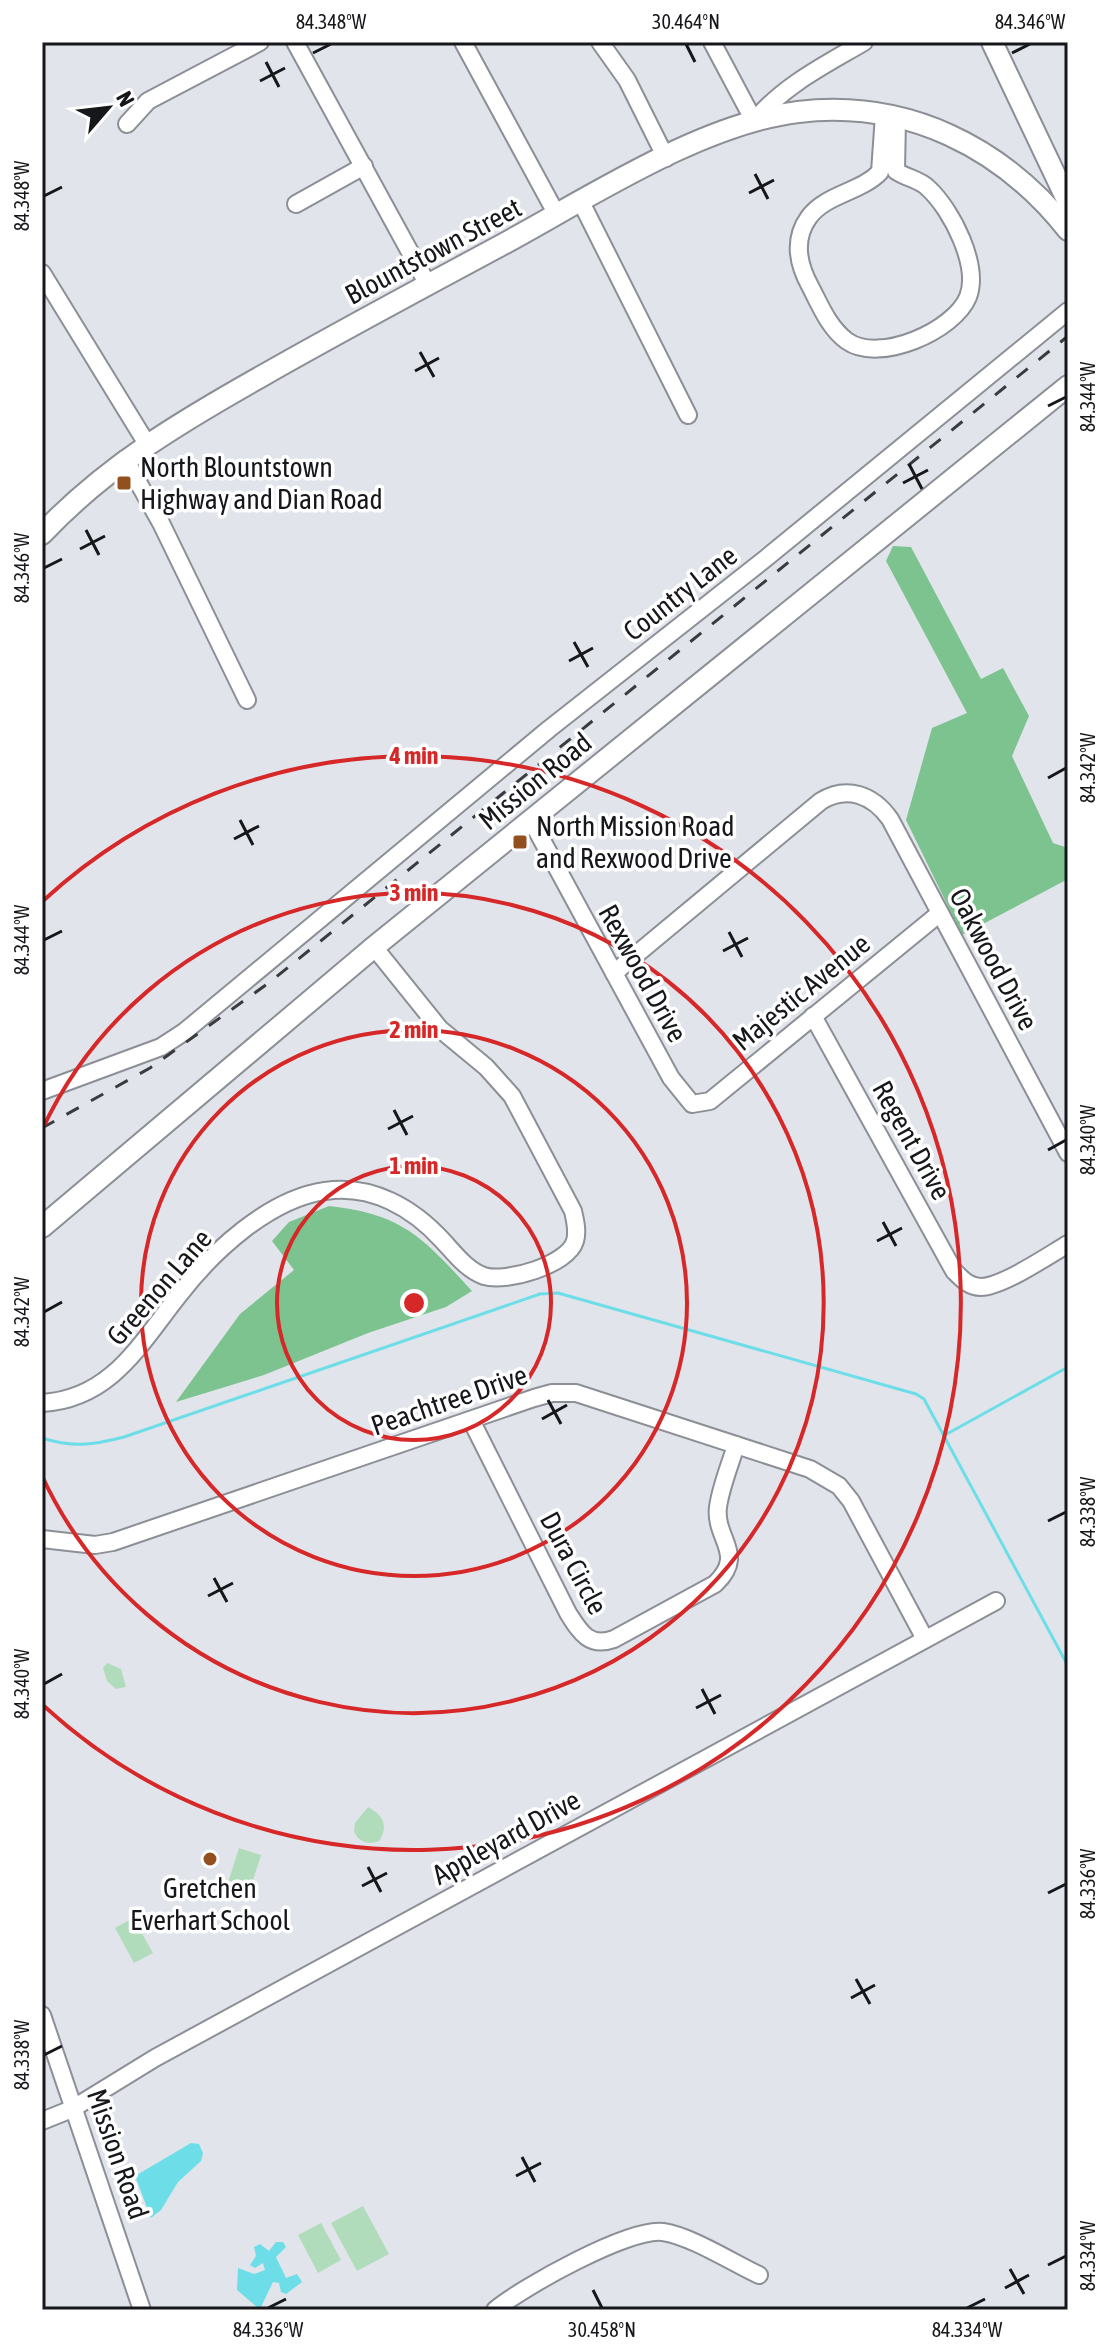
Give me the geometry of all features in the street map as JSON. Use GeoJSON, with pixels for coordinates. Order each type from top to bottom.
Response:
{"type":"FeatureCollection","features":[{"type":"Feature","properties":{"kind":"main road"},"geometry":{"type":"LineString","coordinates":[[992,42],[1068,202]]}},
{"type":"Feature","properties":{"kind":"main road"},"geometry":{"type":"LineString","coordinates":[[754,121],[814,111],[890,117],[953,137],[985,154],[1033,188],[1068,230]]}},
{"type":"Feature","properties":{"kind":"main road","name":"Blountstown Street"},"geometry":{"type":"LineString","coordinates":[[42,534],[125,459],[147,444],[581,202],[666,158],[754,121]]}},
{"type":"Feature","properties":{"kind":"main road"},"geometry":{"type":"LineString","coordinates":[[1033,188],[1044,169],[1045,154]]}},
{"type":"Feature","properties":{"kind":"main road","name":"Mission Road"},"geometry":{"type":"LineString","coordinates":[[42,1227],[374,947],[1068,386]]}},
{"type":"Feature","properties":{"kind":"street"},"geometry":{"type":"LineString","coordinates":[[127,124],[148,101],[260,42]]}},
{"type":"Feature","properties":{"kind":"street"},"geometry":{"type":"LineString","coordinates":[[295,42],[428,285]]}},
{"type":"Feature","properties":{"kind":"street"},"geometry":{"type":"LineString","coordinates":[[463,42],[557,215]]}},
{"type":"Feature","properties":{"kind":"street"},"geometry":{"type":"LineString","coordinates":[[600,42],[627,80],[666,158]]}},
{"type":"Feature","properties":{"kind":"street"},"geometry":{"type":"LineString","coordinates":[[712,42],[754,121]]}},
{"type":"Feature","properties":{"kind":"street","name":"Blountstown Street"},"geometry":{"type":"LineString","coordinates":[[754,121],[772,100],[791,86],[864,42]]}},
{"type":"Feature","properties":{"kind":"street"},"geometry":{"type":"LineString","coordinates":[[888,159],[896,171],[922,183],[937,198],[969,257],[972,280],[966,301],[951,318],[907,343],[871,350],[848,342],[831,324],[802,272],[798,250],[802,230],[812,213],[876,176],[888,159],[890,117]]}},
{"type":"Feature","properties":{"kind":"street"},"geometry":{"type":"LineString","coordinates":[[296,204],[364,166]]}},
{"type":"Feature","properties":{"kind":"street"},"geometry":{"type":"LineString","coordinates":[[581,202],[688,415]]}},
{"type":"Feature","properties":{"kind":"street"},"geometry":{"type":"LineString","coordinates":[[42,273],[147,444]]}},
{"type":"Feature","properties":{"kind":"street","name":"Country Lane"},"geometry":{"type":"LineString","coordinates":[[42,1091],[161,1047],[184,1032],[549,729],[802,530],[1068,311]]}},
{"type":"Feature","properties":{"kind":"street"},"geometry":{"type":"LineString","coordinates":[[125,459],[161,523],[247,700]]}},
{"type":"Feature","properties":{"kind":"street","name":"Oakwood Drive"},"geometry":{"type":"LineString","coordinates":[[614,973],[821,801],[841,792],[866,797],[877,803],[890,819],[1068,1153]]}},
{"type":"Feature","properties":{"kind":"street","name":"Rexwood Drive"},"geometry":{"type":"LineString","coordinates":[[531,820],[671,1078],[692,1104]]}},
{"type":"Feature","properties":{"kind":"street","name":"Majestic Avenue"},"geometry":{"type":"LineString","coordinates":[[692,1104],[710,1101],[940,913]]}},
{"type":"Feature","properties":{"kind":"street","name":"Greenon Lane"},"geometry":{"type":"LineString","coordinates":[[42,1403],[84,1394],[117,1374],[208,1264],[268,1213],[307,1195],[348,1190],[398,1203],[416,1214],[463,1263],[486,1277],[533,1270],[563,1257],[571,1249],[576,1228],[573,1211],[512,1096],[486,1067],[440,1029],[374,947]]}},
{"type":"Feature","properties":{"kind":"street","name":"Regent Drive"},"geometry":{"type":"LineString","coordinates":[[813,1016],[954,1271],[970,1285],[986,1287],[1068,1244]]}},
{"type":"Feature","properties":{"kind":"street","name":"Peachtree Drive"},"geometry":{"type":"LineString","coordinates":[[42,1539],[95,1545],[113,1542],[534,1398],[564,1392],[810,1469],[839,1486],[851,1501],[925,1639]]}},
{"type":"Feature","properties":{"kind":"street","name":"Dura Circle"},"geometry":{"type":"LineString","coordinates":[[471,1420],[568,1613],[584,1637],[599,1643],[614,1639],[715,1584],[727,1571],[730,1556],[717,1510],[736,1445]]}},
{"type":"Feature","properties":{"kind":"street","name":"Appleyard Drive"},"geometry":{"type":"LineString","coordinates":[[42,2121],[72,2109],[155,2058],[996,1601]]}},
{"type":"Feature","properties":{"kind":"street","name":"Mission Road"},"geometry":{"type":"LineString","coordinates":[[42,2015],[142,2310]]}},
{"type":"Feature","properties":{"kind":"street"},"geometry":{"type":"LineString","coordinates":[[495,2310],[520,2292],[585,2257],[623,2240],[655,2232],[677,2237],[759,2275]]}},
{"type":"Feature","properties":{"kind":"green space"},"geometry":{"type":"Polygon","coordinates":[[[893,546],[911,547],[981,679],[1003,668],[1029,716],[1012,756],[1053,843],[1068,848],[1068,879],[962,935],[906,820],[932,728],[967,713],[886,561],[893,546]]]}},
{"type":"Feature","properties":{"kind":"green space"},"geometry":{"type":"Polygon","coordinates":[[[329,1206],[376,1215],[411,1232],[472,1291],[446,1307],[368,1333],[264,1375],[176,1402],[240,1314],[294,1270],[272,1241],[289,1222],[329,1206]]]}},
{"type":"Feature","properties":{"kind":"green space"},"geometry":{"type":"Polygon","coordinates":[[[107,1663],[121,1669],[126,1687],[116,1689],[107,1681],[103,1668],[107,1663]]]}},
{"type":"Feature","properties":{"kind":"green space"},"geometry":{"type":"Polygon","coordinates":[[[368,1807],[381,1817],[384,1826],[379,1841],[371,1843],[361,1840],[354,1831],[355,1823],[368,1807]]]}},
{"type":"Feature","properties":{"kind":"green space"},"geometry":{"type":"Polygon","coordinates":[[[239,1848],[261,1855],[247,1899],[225,1892],[239,1848]]]}},
{"type":"Feature","properties":{"kind":"green space"},"geometry":{"type":"Polygon","coordinates":[[[133,1918],[153,1953],[134,1963],[115,1928],[133,1918]]]}},
{"type":"Feature","properties":{"kind":"green space"},"geometry":{"type":"Polygon","coordinates":[[[363,2206],[389,2254],[357,2271],[331,2223],[363,2206]]]}},
{"type":"Feature","properties":{"kind":"green space"},"geometry":{"type":"Polygon","coordinates":[[[321,2223],[341,2260],[318,2273],[298,2235],[321,2223]]]}},
{"type":"Feature","properties":{"kind":"water"},"geometry":{"type":"Polygon","coordinates":[[[191,2143],[199,2144],[203,2153],[201,2161],[178,2182],[161,2210],[151,2218],[135,2176],[191,2143]]]}},
{"type":"Feature","properties":{"kind":"water"},"geometry":{"type":"Polygon","coordinates":[[[276,2242],[283,2242],[286,2247],[276,2257],[286,2278],[297,2274],[302,2282],[286,2294],[281,2292],[279,2283],[273,2282],[261,2307],[257,2307],[237,2290],[238,2268],[254,2274],[265,2270],[263,2263],[255,2268],[250,2265],[256,2256],[254,2247],[260,2244],[269,2251],[276,2242]]]}},
{"type":"Feature","properties":{"kind":"waterway"},"geometry":{"type":"LineString","coordinates":[[42,1438],[83,1444],[124,1437],[540,1294],[558,1293],[916,1394],[924,1399],[1068,1666]]}},
{"type":"Feature","properties":{"kind":"waterway"},"geometry":{"type":"LineString","coordinates":[[945,1435],[1068,1367]]}},
{"type":"Feature","properties":{"kind":"railway"},"geometry":{"type":"LineString","coordinates":[[42,1128],[150,1068],[270,982],[1068,336]]}},
{"type":"Feature","properties":{"kind":"place","name":"North Blountstown Highway and Dian Road"},"geometry":{"type":"Point","coordinates":[124,483]}},
{"type":"Feature","properties":{"kind":"place","name":"North Mission Road and Rexwood Drive"},"geometry":{"type":"Point","coordinates":[520,842]}},
{"type":"Feature","properties":{"kind":"place","name":"Gretchen Everhart School"},"geometry":{"type":"Point","coordinates":[210,1859]}}]}
